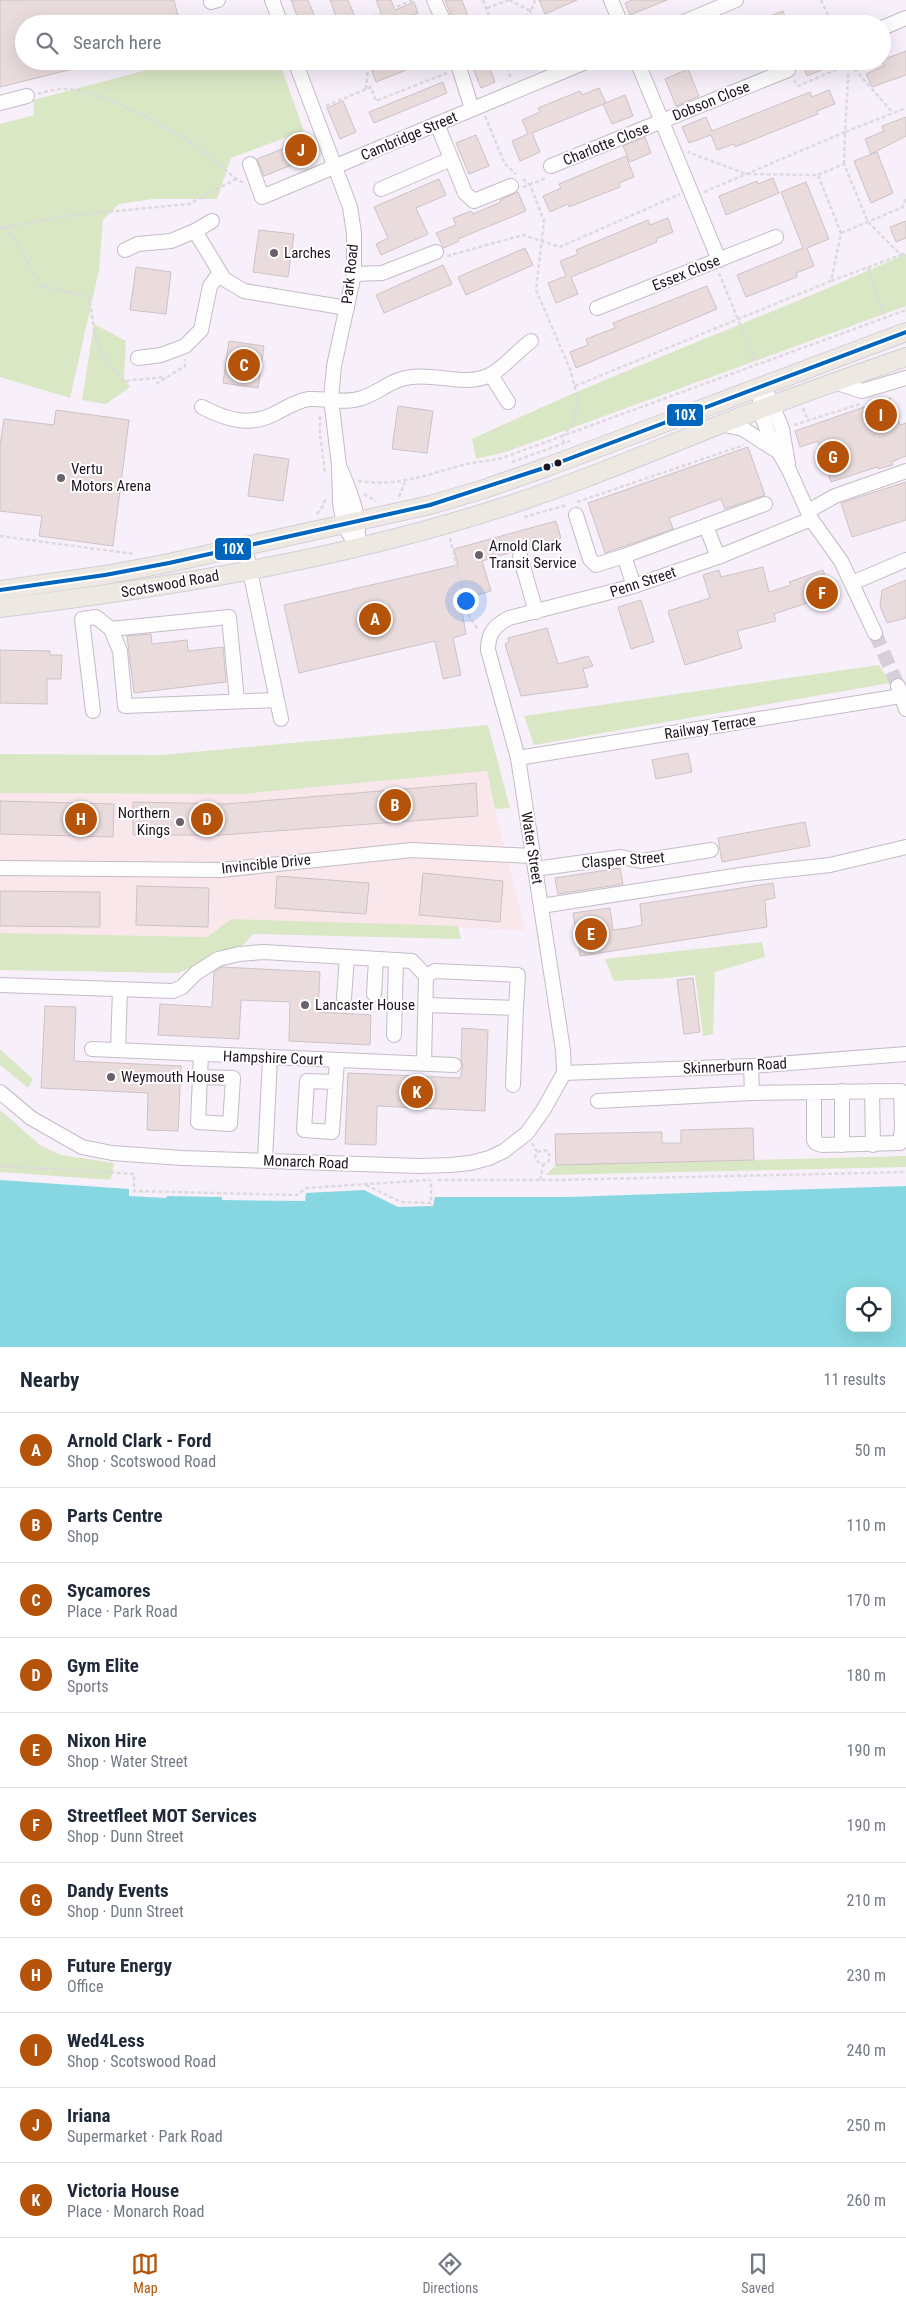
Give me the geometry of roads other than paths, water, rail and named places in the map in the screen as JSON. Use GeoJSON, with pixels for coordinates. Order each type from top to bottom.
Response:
{"type":"FeatureCollection","features":[{"type":"Feature","properties":{"kind":"main road","name":"Scotswood Road"},"geometry":{"type":"LineString","coordinates":[[0,590],[105,575],[245,547],[352,524],[484,489],[906,332]]}},
{"type":"Feature","properties":{"kind":"main road","name":"Scotswood Road"},"geometry":{"type":"LineString","coordinates":[[0,608],[152,588],[250,569],[357,547],[508,506],[721,424],[906,357]]}},
{"type":"Feature","properties":{"kind":"street"},"geometry":{"type":"LineString","coordinates":[[272,0],[278,15]]}},
{"type":"Feature","properties":{"kind":"street"},"geometry":{"type":"LineString","coordinates":[[434,0],[440,15]]}},
{"type":"Feature","properties":{"kind":"street"},"geometry":{"type":"LineString","coordinates":[[611,0],[617,15]]}},
{"type":"Feature","properties":{"kind":"street"},"geometry":{"type":"LineString","coordinates":[[700,15],[736,0]]}},
{"type":"Feature","properties":{"kind":"street"},"geometry":{"type":"LineString","coordinates":[[891,24],[906,18]]}},
{"type":"Feature","properties":{"kind":"street","name":"Park Road"},"geometry":{"type":"LineString","coordinates":[[298,70],[350,206],[354,233],[354,274],[334,366],[331,399],[338,465],[338,491],[352,524]]}},
{"type":"Feature","properties":{"kind":"street"},"geometry":{"type":"LineString","coordinates":[[460,70],[476,108]]}},
{"type":"Feature","properties":{"kind":"street","name":"Cambridge Street"},"geometry":{"type":"LineString","coordinates":[[250,164],[262,197],[567,70]]}},
{"type":"Feature","properties":{"kind":"street"},"geometry":{"type":"LineString","coordinates":[[641,70],[692,192],[717,261]]}},
{"type":"Feature","properties":{"kind":"street","name":"Dobson Close"},"geometry":{"type":"LineString","coordinates":[[662,121],[788,70]]}},
{"type":"Feature","properties":{"kind":"street"},"geometry":{"type":"LineString","coordinates":[[0,103],[27,96]]}},
{"type":"Feature","properties":{"kind":"street","name":"Charlotte Close"},"geometry":{"type":"LineString","coordinates":[[551,166],[662,121]]}},
{"type":"Feature","properties":{"kind":"street"},"geometry":{"type":"LineString","coordinates":[[438,124],[465,194],[474,201],[511,186]]}},
{"type":"Feature","properties":{"kind":"street"},"geometry":{"type":"LineString","coordinates":[[380,190],[451,160]]}},
{"type":"Feature","properties":{"kind":"street"},"geometry":{"type":"LineString","coordinates":[[125,250],[138,244],[171,241],[195,231],[212,221]]}},
{"type":"Feature","properties":{"kind":"street"},"geometry":{"type":"LineString","coordinates":[[195,231],[224,279],[244,291],[347,308]]}},
{"type":"Feature","properties":{"kind":"street","name":"Essex Close"},"geometry":{"type":"LineString","coordinates":[[597,308],[776,237]]}},
{"type":"Feature","properties":{"kind":"street"},"geometry":{"type":"LineString","coordinates":[[354,274],[382,273],[436,252]]}},
{"type":"Feature","properties":{"kind":"street"},"geometry":{"type":"LineString","coordinates":[[138,358],[161,355],[185,346],[201,330],[210,286],[220,273]]}},
{"type":"Feature","properties":{"kind":"street"},"geometry":{"type":"LineString","coordinates":[[202,407],[227,418],[256,420],[272,415],[299,402],[360,399],[393,382],[410,377],[434,376],[469,380],[491,374],[531,341]]}},
{"type":"Feature","properties":{"kind":"street"},"geometry":{"type":"LineString","coordinates":[[888,363],[906,373]]}},
{"type":"Feature","properties":{"kind":"street"},"geometry":{"type":"LineString","coordinates":[[491,374],[508,402]]}},
{"type":"Feature","properties":{"kind":"street"},"geometry":{"type":"LineString","coordinates":[[834,382],[862,391],[906,378]]}},
{"type":"Feature","properties":{"kind":"street"},"geometry":{"type":"LineString","coordinates":[[760,387],[778,453],[789,470],[810,515],[841,561],[875,633]]}},
{"type":"Feature","properties":{"kind":"street"},"geometry":{"type":"LineString","coordinates":[[767,407],[782,428],[789,470]]}},
{"type":"Feature","properties":{"kind":"street"},"geometry":{"type":"LineString","coordinates":[[721,424],[735,426],[752,433],[778,453]]}},
{"type":"Feature","properties":{"kind":"street","name":"Penn Street"},"geometry":{"type":"LineString","coordinates":[[488,644],[499,623],[509,618],[634,586],[718,557],[810,515],[835,496],[906,471]]}},
{"type":"Feature","properties":{"kind":"street"},"geometry":{"type":"LineString","coordinates":[[576,515],[592,562],[596,565],[765,504]]}},
{"type":"Feature","properties":{"kind":"street"},"geometry":{"type":"LineString","coordinates":[[352,524],[357,547]]}},
{"type":"Feature","properties":{"kind":"street"},"geometry":{"type":"LineString","coordinates":[[706,526],[718,557]]}},
{"type":"Feature","properties":{"kind":"street"},"geometry":{"type":"LineString","coordinates":[[245,547],[281,719]]}},
{"type":"Feature","properties":{"kind":"street"},"geometry":{"type":"LineString","coordinates":[[520,556],[536,612]]}},
{"type":"Feature","properties":{"kind":"street"},"geometry":{"type":"LineString","coordinates":[[624,556],[634,586]]}},
{"type":"Feature","properties":{"kind":"street"},"geometry":{"type":"LineString","coordinates":[[852,583],[906,560]]}},
{"type":"Feature","properties":{"kind":"street"},"geometry":{"type":"LineString","coordinates":[[93,711],[82,619],[96,617],[111,629],[120,651],[125,706],[276,700]]}},
{"type":"Feature","properties":{"kind":"street"},"geometry":{"type":"LineString","coordinates":[[111,629],[229,617],[237,701]]}},
{"type":"Feature","properties":{"kind":"street","name":"Water Street"},"geometry":{"type":"LineString","coordinates":[[488,644],[518,758],[563,1050],[564,1073]]}},
{"type":"Feature","properties":{"kind":"street","name":"Railway Terrace"},"geometry":{"type":"LineString","coordinates":[[518,758],[899,691],[906,710]]}},
{"type":"Feature","properties":{"kind":"street"},"geometry":{"type":"LineString","coordinates":[[541,906],[747,874],[830,865],[906,847]]}},
{"type":"Feature","properties":{"kind":"street","name":"Invincible Drive"},"geometry":{"type":"LineString","coordinates":[[0,868],[221,870],[412,850],[533,862]]}},
{"type":"Feature","properties":{"kind":"street","name":"Clasper Street"},"geometry":{"type":"LineString","coordinates":[[533,862],[621,857],[641,861],[711,850]]}},
{"type":"Feature","properties":{"kind":"street"},"geometry":{"type":"LineString","coordinates":[[0,986],[173,991],[216,960],[239,954],[264,952],[412,960],[426,976],[424,1063]]}},
{"type":"Feature","properties":{"kind":"street"},"geometry":{"type":"LineString","coordinates":[[344,998],[346,957]]}},
{"type":"Feature","properties":{"kind":"street"},"geometry":{"type":"LineString","coordinates":[[374,994],[376,959]]}},
{"type":"Feature","properties":{"kind":"street"},"geometry":{"type":"LineString","coordinates":[[394,1035],[396,960]]}},
{"type":"Feature","properties":{"kind":"street"},"geometry":{"type":"LineString","coordinates":[[426,976],[435,971],[518,975],[513,1085]]}},
{"type":"Feature","properties":{"kind":"street"},"geometry":{"type":"LineString","coordinates":[[118,1050],[120,990]]}},
{"type":"Feature","properties":{"kind":"street"},"geometry":{"type":"LineString","coordinates":[[426,1005],[516,1008]]}},
{"type":"Feature","properties":{"kind":"street","name":"Hampshire Court"},"geometry":{"type":"LineString","coordinates":[[92,1049],[201,1056],[454,1064]]}},
{"type":"Feature","properties":{"kind":"street","name":"Skinnerburn Road"},"geometry":{"type":"LineString","coordinates":[[564,1073],[752,1066],[906,1054]]}},
{"type":"Feature","properties":{"kind":"street"},"geometry":{"type":"LineString","coordinates":[[200,1077],[201,1056]]}},
{"type":"Feature","properties":{"kind":"street"},"geometry":{"type":"LineString","coordinates":[[265,1160],[270,1058]]}},
{"type":"Feature","properties":{"kind":"street"},"geometry":{"type":"LineString","coordinates":[[335,1082],[337,1060]]}},
{"type":"Feature","properties":{"kind":"street"},"geometry":{"type":"LineString","coordinates":[[752,1066],[752,1093]]}},
{"type":"Feature","properties":{"kind":"street","name":"Monarch Road"},"geometry":{"type":"LineString","coordinates":[[0,1092],[31,1118],[82,1147],[112,1153],[182,1158],[419,1166],[470,1163],[504,1151],[527,1133],[544,1109],[564,1073]]}},
{"type":"Feature","properties":{"kind":"street"},"geometry":{"type":"LineString","coordinates":[[598,1101],[752,1093],[901,1090],[902,1128],[900,1143],[816,1144],[814,1140],[814,1092]]}},
{"type":"Feature","properties":{"kind":"street"},"geometry":{"type":"LineString","coordinates":[[842,1091],[842,1145]]}},
{"type":"Feature","properties":{"kind":"street"},"geometry":{"type":"LineString","coordinates":[[872,1091],[873,1144]]}},
{"type":"Feature","properties":{"kind":"water"},"geometry":{"type":"Polygon","coordinates":[[[0,1180],[129,1189],[129,1196],[166,1198],[167,1196],[222,1197],[222,1200],[305,1201],[306,1193],[364,1190],[398,1207],[433,1206],[435,1197],[567,1197],[906,1186],[906,1347],[0,1347],[0,1180]]]}},
{"type":"Feature","properties":{"kind":"tunnel"},"geometry":{"type":"LineString","coordinates":[[875,633],[898,686]]}},
{"type":"Feature","properties":{"kind":"place","name":"Iriana"},"geometry":{"type":"Point","coordinates":[301,150]}},
{"type":"Feature","properties":{"kind":"place","name":"Larches"},"geometry":{"type":"Point","coordinates":[274,253]}},
{"type":"Feature","properties":{"kind":"place","name":"Sycamores"},"geometry":{"type":"Point","coordinates":[244,365]}},
{"type":"Feature","properties":{"kind":"place","name":"Wed4Less"},"geometry":{"type":"Point","coordinates":[881,415]}},
{"type":"Feature","properties":{"kind":"place","name":"Dandy Events"},"geometry":{"type":"Point","coordinates":[833,457]}},
{"type":"Feature","properties":{"kind":"place","name":"Vertu Motors Arena"},"geometry":{"type":"Point","coordinates":[61,478]}},
{"type":"Feature","properties":{"kind":"place","name":"Arnold Clark Transit Service"},"geometry":{"type":"Point","coordinates":[479,555]}},
{"type":"Feature","properties":{"kind":"place","name":"Streetfleet MOT Services"},"geometry":{"type":"Point","coordinates":[822,593]}},
{"type":"Feature","properties":{"kind":"place","name":"Arnold Clark - Ford"},"geometry":{"type":"Point","coordinates":[375,619]}},
{"type":"Feature","properties":{"kind":"place","name":"Parts Centre"},"geometry":{"type":"Point","coordinates":[395,805]}},
{"type":"Feature","properties":{"kind":"place","name":"Future Energy"},"geometry":{"type":"Point","coordinates":[81,819]}},
{"type":"Feature","properties":{"kind":"place","name":"Gym Elite"},"geometry":{"type":"Point","coordinates":[207,819]}},
{"type":"Feature","properties":{"kind":"place","name":"Northern Kings"},"geometry":{"type":"Point","coordinates":[180,822]}},
{"type":"Feature","properties":{"kind":"place","name":"Nixon Hire"},"geometry":{"type":"Point","coordinates":[591,934]}},
{"type":"Feature","properties":{"kind":"place","name":"Lancaster House"},"geometry":{"type":"Point","coordinates":[305,1005]}},
{"type":"Feature","properties":{"kind":"place","name":"Weymouth House"},"geometry":{"type":"Point","coordinates":[111,1077]}},
{"type":"Feature","properties":{"kind":"place","name":"Victoria House"},"geometry":{"type":"Point","coordinates":[417,1092]}}]}
